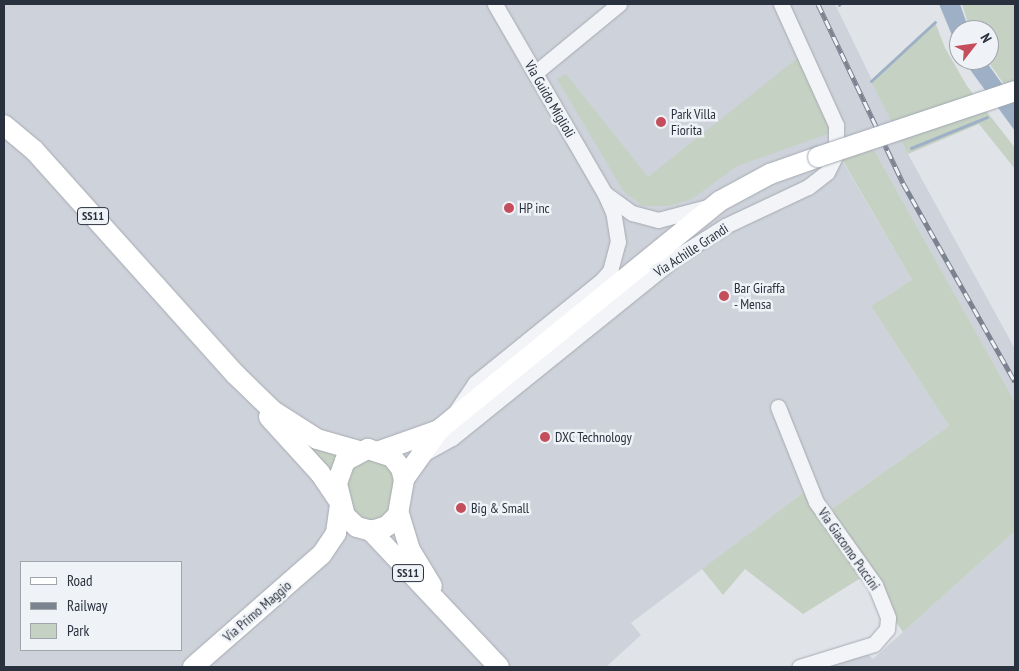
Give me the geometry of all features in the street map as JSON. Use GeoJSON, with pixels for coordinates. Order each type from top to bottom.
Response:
{"type":"FeatureCollection","features":[{"type":"Feature","properties":{"kind":"main road"},"geometry":{"type":"LineString","coordinates":[[404,479],[446,425],[720,202],[770,174],[1015,91]]}},
{"type":"Feature","properties":{"kind":"main road","name":"SS11"},"geometry":{"type":"LineString","coordinates":[[4,109],[34,150],[235,374],[284,436],[320,474],[340,504],[349,522],[367,530],[405,571],[454,617],[499,667]]}},
{"type":"Feature","properties":{"kind":"main road","name":"SS11"},"geometry":{"type":"LineString","coordinates":[[4,125],[34,150]]}},
{"type":"Feature","properties":{"kind":"main road","name":"SS11"},"geometry":{"type":"LineString","coordinates":[[235,374],[292,426],[322,442],[359,451],[380,450]]}},
{"type":"Feature","properties":{"kind":"main road"},"geometry":{"type":"LineString","coordinates":[[380,450],[446,425]]}},
{"type":"Feature","properties":{"kind":"main road"},"geometry":{"type":"LineString","coordinates":[[380,450],[396,461],[404,479]]}},
{"type":"Feature","properties":{"kind":"main road"},"geometry":{"type":"LineString","coordinates":[[340,504],[340,470],[347,459],[359,451]]}},
{"type":"Feature","properties":{"kind":"main road","name":"SS11"},"geometry":{"type":"LineString","coordinates":[[404,479],[399,514],[414,558],[454,617]]}},
{"type":"Feature","properties":{"kind":"main road","name":"Via Primo Maggio"},"geometry":{"type":"LineString","coordinates":[[322,554],[336,533],[340,504]]}},
{"type":"Feature","properties":{"kind":"main road"},"geometry":{"type":"LineString","coordinates":[[367,530],[387,526],[399,514]]}},
{"type":"Feature","properties":{"kind":"main road","name":"Via Primo Maggio"},"geometry":{"type":"LineString","coordinates":[[193,667],[322,554],[367,530]]}},
{"type":"Feature","properties":{"kind":"street","name":"Via Guido Miglioli"},"geometry":{"type":"LineString","coordinates":[[446,425],[475,384],[610,271],[618,242],[613,212],[605,194],[495,4]]}},
{"type":"Feature","properties":{"kind":"street"},"geometry":{"type":"LineString","coordinates":[[535,73],[619,4]]}},
{"type":"Feature","properties":{"kind":"street","name":"Via Achille Grandi"},"geometry":{"type":"LineString","coordinates":[[421,455],[452,438],[676,257],[725,226],[808,187],[827,172],[836,154],[836,125],[781,4]]}},
{"type":"Feature","properties":{"kind":"street"},"geometry":{"type":"LineString","coordinates":[[605,194],[632,213],[658,220],[678,217],[720,202]]}},
{"type":"Feature","properties":{"kind":"street","name":"Via Giacomo Puccini"},"geometry":{"type":"LineString","coordinates":[[778,407],[816,502],[873,582],[888,618],[885,632],[874,644],[799,667]]}},
{"type":"Feature","properties":{"kind":"shaded area"},"geometry":{"type":"Polygon","coordinates":[[[4,4],[835,4],[908,154],[1015,349],[1015,402],[874,150],[842,160],[912,280],[871,306],[949,426],[822,516],[804,492],[631,623],[641,635],[606,667],[4,667],[4,4]]]}},
{"type":"Feature","properties":{"kind":"shaded area"},"geometry":{"type":"Polygon","coordinates":[[[1015,531],[1015,667],[811,667],[864,651],[873,659],[1015,531]]]}},
{"type":"Feature","properties":{"kind":"green space"},"geometry":{"type":"Polygon","coordinates":[[[962,4],[1015,4],[1015,100],[994,70],[999,70],[999,20],[967,20],[962,4]]]}},
{"type":"Feature","properties":{"kind":"green space"},"geometry":{"type":"Polygon","coordinates":[[[935,22],[949,55],[949,70],[958,70],[967,86],[1015,148],[1015,169],[979,124],[908,154],[871,81],[935,22]]]}},
{"type":"Feature","properties":{"kind":"green space"},"geometry":{"type":"Polygon","coordinates":[[[800,56],[833,132],[737,166],[692,199],[668,206],[643,206],[624,192],[557,79],[566,74],[648,177],[800,56]]]}},
{"type":"Feature","properties":{"kind":"green space"},"geometry":{"type":"Polygon","coordinates":[[[874,150],[1015,402],[1015,531],[903,632],[864,576],[803,614],[745,569],[723,595],[702,569],[804,492],[822,516],[949,426],[871,306],[912,280],[842,159],[874,150]]]}},
{"type":"Feature","properties":{"kind":"green space"},"geometry":{"type":"Polygon","coordinates":[[[290,429],[344,453],[333,476],[290,429]]]}},
{"type":"Feature","properties":{"kind":"green space"},"geometry":{"type":"Polygon","coordinates":[[[364,456],[393,468],[396,503],[379,523],[355,519],[343,485],[351,464],[364,456]]]}},
{"type":"Feature","properties":{"kind":"water"},"geometry":{"type":"Polygon","coordinates":[[[939,4],[960,4],[966,20],[949,20],[949,28],[939,4]]]}},
{"type":"Feature","properties":{"kind":"water"},"geometry":{"type":"Polygon","coordinates":[[[970,70],[992,70],[1015,102],[1015,131],[970,70]]]}},
{"type":"Feature","properties":{"kind":"waterway"},"geometry":{"type":"LineString","coordinates":[[871,81],[935,22]]}},
{"type":"Feature","properties":{"kind":"waterway"},"geometry":{"type":"LineString","coordinates":[[911,148],[987,117]]}},
{"type":"Feature","properties":{"kind":"railway"},"geometry":{"type":"LineString","coordinates":[[818,4],[903,183],[1015,382]]}},
{"type":"Feature","properties":{"kind":"place","name":"Park Villa Fiorita"},"geometry":{"type":"Point","coordinates":[661,122]}},
{"type":"Feature","properties":{"kind":"place","name":"HP inc"},"geometry":{"type":"Point","coordinates":[509,208]}},
{"type":"Feature","properties":{"kind":"place","name":"Bar Giraffa - Mensa"},"geometry":{"type":"Point","coordinates":[724,296]}},
{"type":"Feature","properties":{"kind":"place","name":"DXC Technology"},"geometry":{"type":"Point","coordinates":[545,437]}},
{"type":"Feature","properties":{"kind":"place","name":"Big & Small"},"geometry":{"type":"Point","coordinates":[461,508]}}]}
